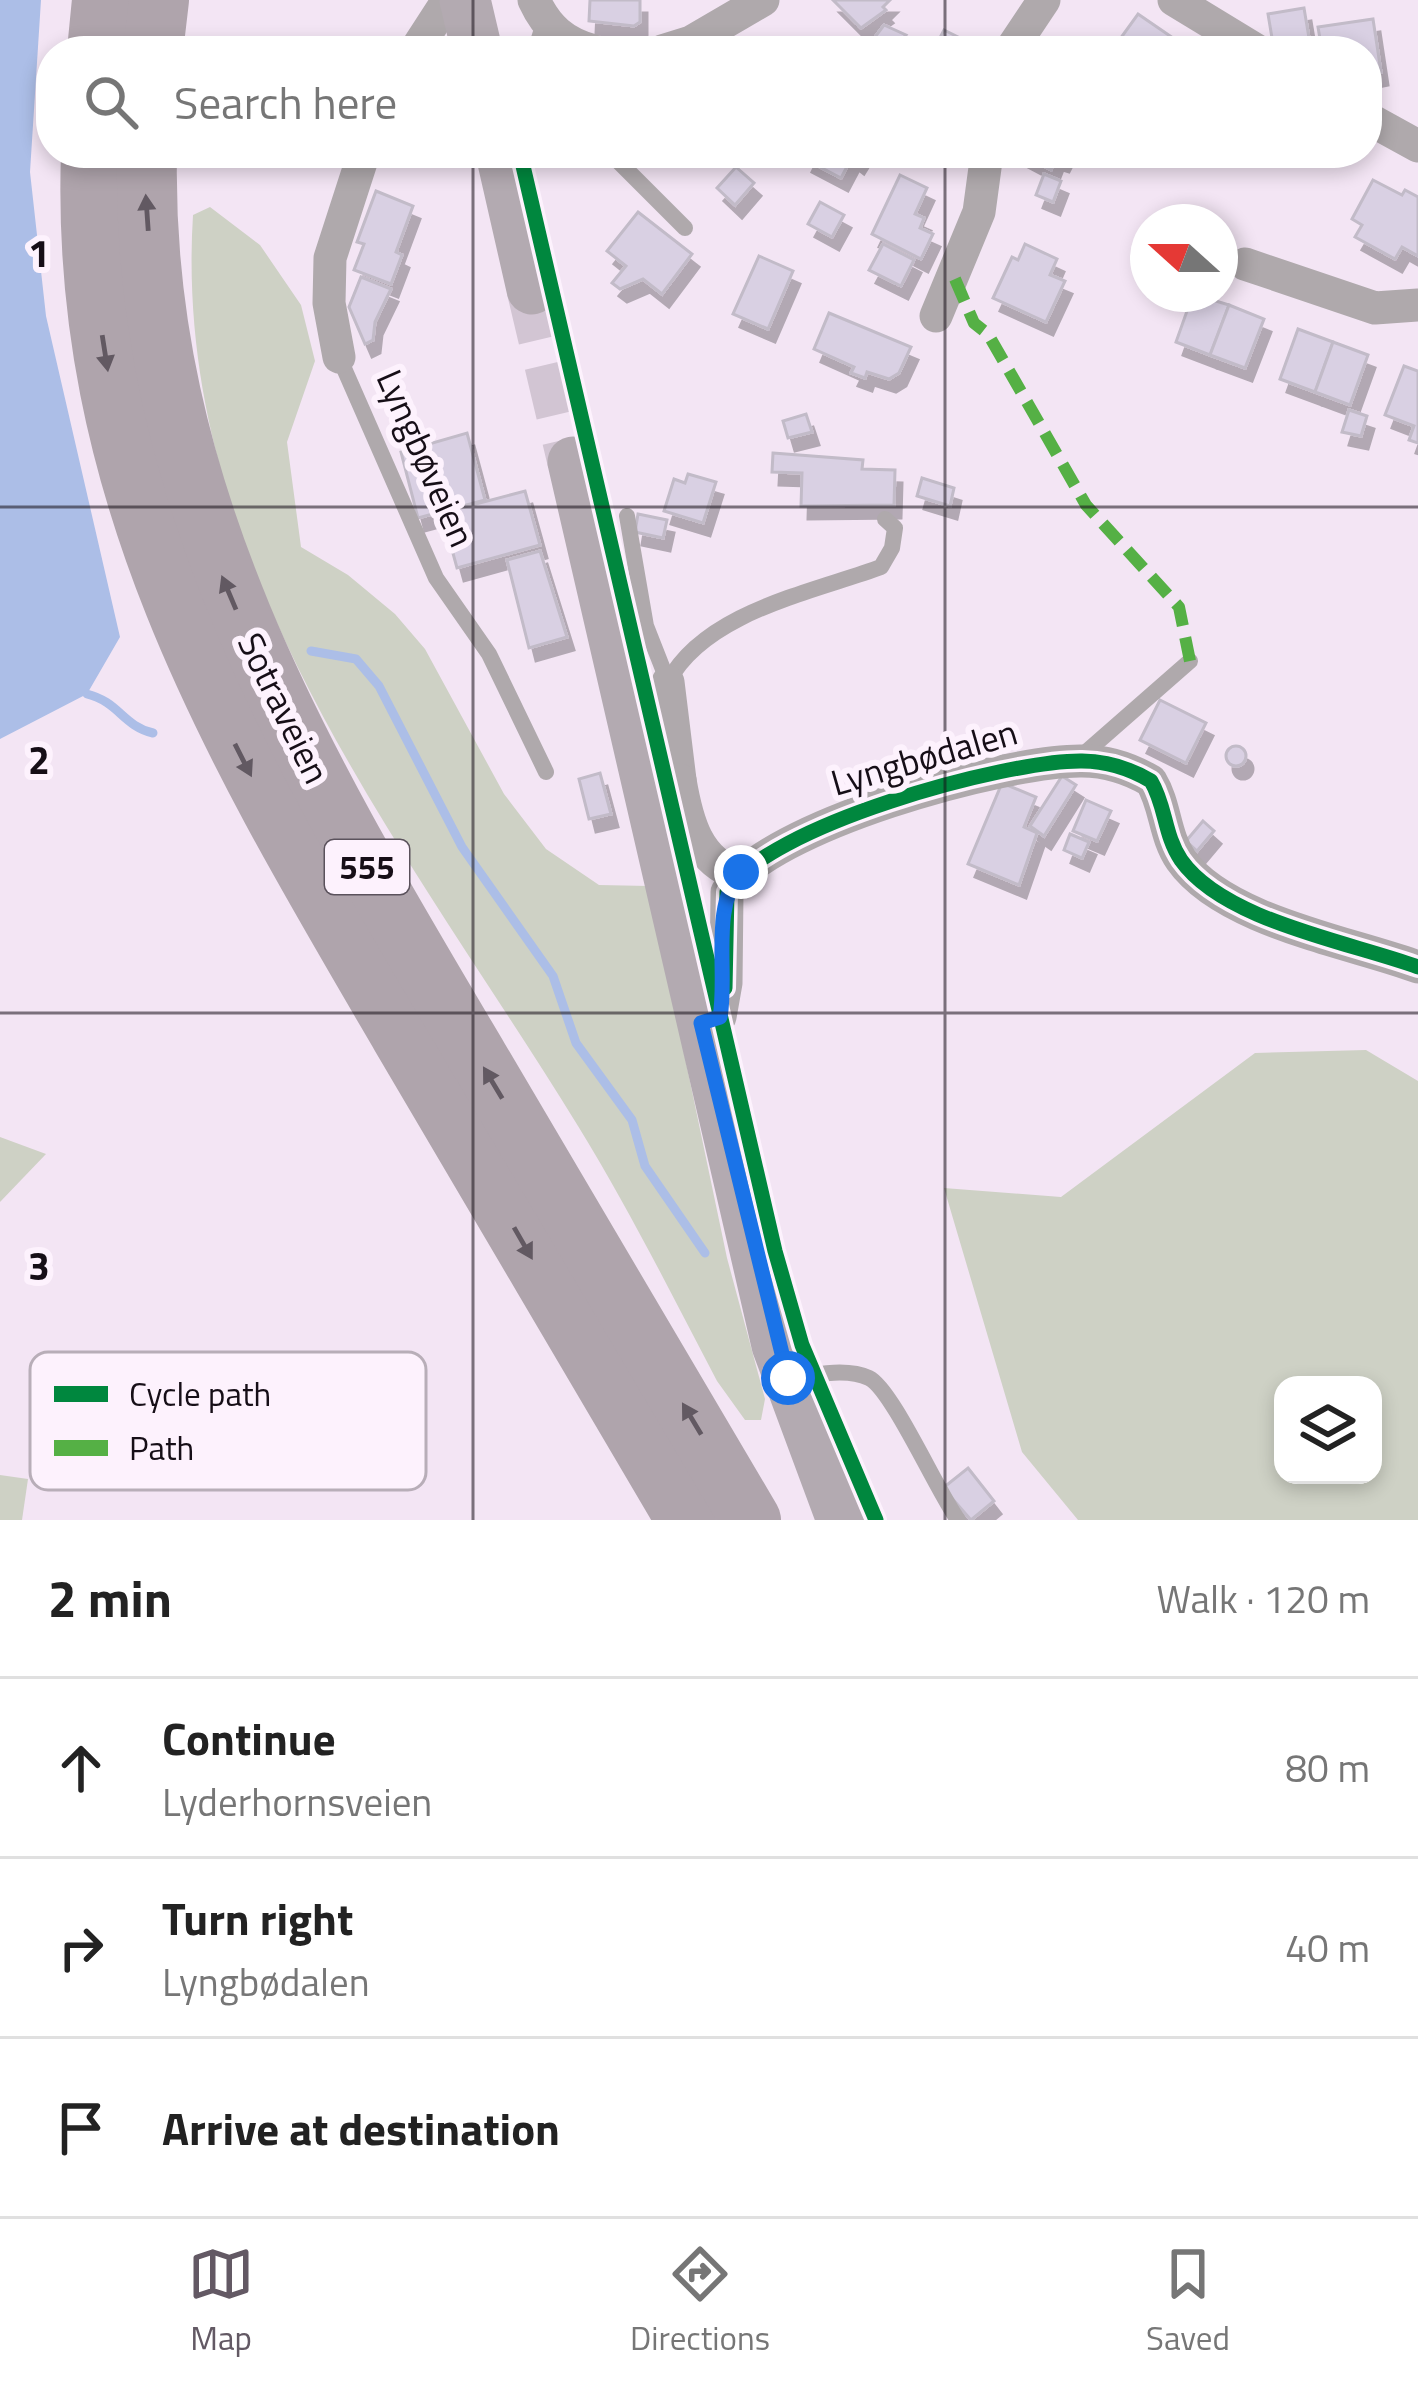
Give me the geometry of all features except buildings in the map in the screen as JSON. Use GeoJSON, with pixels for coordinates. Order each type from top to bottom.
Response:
{"type":"FeatureCollection","features":[{"type":"Feature","properties":{"kind":"highway"},"geometry":{"type":"LineString","coordinates":[[98,36],[102,0]]}},
{"type":"Feature","properties":{"kind":"highway"},"geometry":{"type":"LineString","coordinates":[[155,36],[159,0]]}},
{"type":"Feature","properties":{"kind":"highway","name":"Sotraveien"},"geometry":{"type":"LineString","coordinates":[[92,168],[98,311],[116,422],[145,535],[193,655],[313,886],[686,1520]]}},
{"type":"Feature","properties":{"kind":"highway","name":"Sotraveien"},"geometry":{"type":"LineString","coordinates":[[148,168],[155,308],[174,414],[202,522],[261,667],[381,892],[751,1520]]}},
{"type":"Feature","properties":{"kind":"main road"},"geometry":{"type":"LineString","coordinates":[[465,0],[473,36]]}},
{"type":"Feature","properties":{"kind":"main road"},"geometry":{"type":"LineString","coordinates":[[504,168],[532,289]]}},
{"type":"Feature","properties":{"kind":"main road"},"geometry":{"type":"LineString","coordinates":[[572,462],[663,782],[701,1023],[788,1378],[842,1520]]}},
{"type":"Feature","properties":{"kind":"street"},"geometry":{"type":"LineString","coordinates":[[424,36],[448,0]]}},
{"type":"Feature","properties":{"kind":"street"},"geometry":{"type":"LineString","coordinates":[[701,36],[763,0]]}},
{"type":"Feature","properties":{"kind":"street"},"geometry":{"type":"LineString","coordinates":[[1020,36],[1044,0]]}},
{"type":"Feature","properties":{"kind":"street"},"geometry":{"type":"LineString","coordinates":[[1174,0],[1233,36]]}},
{"type":"Feature","properties":{"kind":"street"},"geometry":{"type":"LineString","coordinates":[[1382,126],[1418,146]]}},
{"type":"Feature","properties":{"kind":"street","name":"Lyngbøveien"},"geometry":{"type":"LineString","coordinates":[[339,356],[329,303],[330,258],[359,168]]}},
{"type":"Feature","properties":{"kind":"street"},"geometry":{"type":"LineString","coordinates":[[936,316],[980,212],[985,168]]}},
{"type":"Feature","properties":{"kind":"street"},"geometry":{"type":"LineString","coordinates":[[1245,264],[1375,308],[1418,305]]}},
{"type":"Feature","properties":{"kind":"street"},"geometry":{"type":"LineString","coordinates":[[668,682],[663,782],[708,858],[740,875],[724,906],[726,982],[720,1017],[701,1023]]}},
{"type":"Feature","properties":{"kind":"street","name":"Lyngbødalen"},"geometry":{"type":"LineString","coordinates":[[740,875],[814,830],[1018,766],[1076,761],[1127,767],[1151,781],[1169,842],[1183,864],[1243,906],[1418,967]]}},
{"type":"Feature","properties":{"kind":"lane"},"geometry":{"type":"LineString","coordinates":[[625,168],[685,228]]}},
{"type":"Feature","properties":{"kind":"lane","name":"Lyngbøveien"},"geometry":{"type":"LineString","coordinates":[[339,356],[436,578],[489,654],[546,772]]}},
{"type":"Feature","properties":{"kind":"lane"},"geometry":{"type":"LineString","coordinates":[[627,516],[646,626],[668,682]]}},
{"type":"Feature","properties":{"kind":"lane"},"geometry":{"type":"LineString","coordinates":[[668,682],[695,647],[739,620],[881,567],[892,548],[895,528],[885,519]]}},
{"type":"Feature","properties":{"kind":"lane"},"geometry":{"type":"LineString","coordinates":[[1076,761],[1190,661]]}},
{"type":"Feature","properties":{"kind":"lane"},"geometry":{"type":"LineString","coordinates":[[788,1378],[847,1374],[869,1378],[886,1392],[935,1489],[958,1520]]}},
{"type":"Feature","properties":{"kind":"shaded area"},"geometry":{"type":"Polygon","coordinates":[[[210,207],[260,245],[301,305],[315,361],[287,442],[301,547],[348,575],[395,614],[425,649],[504,794],[546,849],[599,885],[649,886],[727,1258],[765,1399],[761,1420],[745,1420],[717,1381],[597,1157],[375,807],[313,697],[260,583],[220,466],[196,343],[193,215],[210,207]]]}},
{"type":"Feature","properties":{"kind":"shaded area"},"geometry":{"type":"Polygon","coordinates":[[[1366,1050],[1418,1081],[1418,1520],[1078,1520],[1022,1452],[944,1188],[1061,1197],[1255,1053],[1366,1050]]]}},
{"type":"Feature","properties":{"kind":"shaded area"},"geometry":{"type":"Polygon","coordinates":[[[0,1137],[46,1154],[0,1202],[0,1137]]]}},
{"type":"Feature","properties":{"kind":"shaded area"},"geometry":{"type":"Polygon","coordinates":[[[0,1475],[28,1479],[22,1520],[0,1520],[0,1475]]]}},
{"type":"Feature","properties":{"kind":"water"},"geometry":{"type":"Polygon","coordinates":[[[0,0],[41,0],[30,172],[46,316],[120,637],[87,694],[0,739],[0,0]]]}},
{"type":"Feature","properties":{"kind":"waterway"},"geometry":{"type":"LineString","coordinates":[[311,651],[356,659],[379,686],[462,847],[553,976],[576,1043],[632,1120],[645,1166],[705,1253]]}},
{"type":"Feature","properties":{"kind":"waterway"},"geometry":{"type":"LineString","coordinates":[[87,694],[153,733]]}},
{"type":"Feature","properties":{"kind":"tunnel"},"geometry":{"type":"LineString","coordinates":[[532,289],[573,462]]}},
{"type":"Feature","properties":{"kind":"marked path"},"geometry":{"type":"LineString","coordinates":[[955,279],[974,323],[988,334],[1086,505],[1179,607],[1190,661]]}},
{"type":"Feature","properties":{"kind":"cycle path"},"geometry":{"type":"LineString","coordinates":[[523,168],[775,1251],[802,1345],[876,1520]]}},
{"type":"Feature","properties":{"kind":"cycle path"},"geometry":{"type":"LineString","coordinates":[[725,988],[727,892],[750,867],[836,821],[890,801],[1000,772],[1082,761],[1118,766],[1151,781],[1181,860],[1227,899],[1290,927],[1418,967]]}},
{"type":"Feature","properties":{"kind":"route"},"geometry":{"type":"LineString","coordinates":[[741,872],[724,906],[726,982],[720,1017],[701,1023],[788,1378]]}}]}
